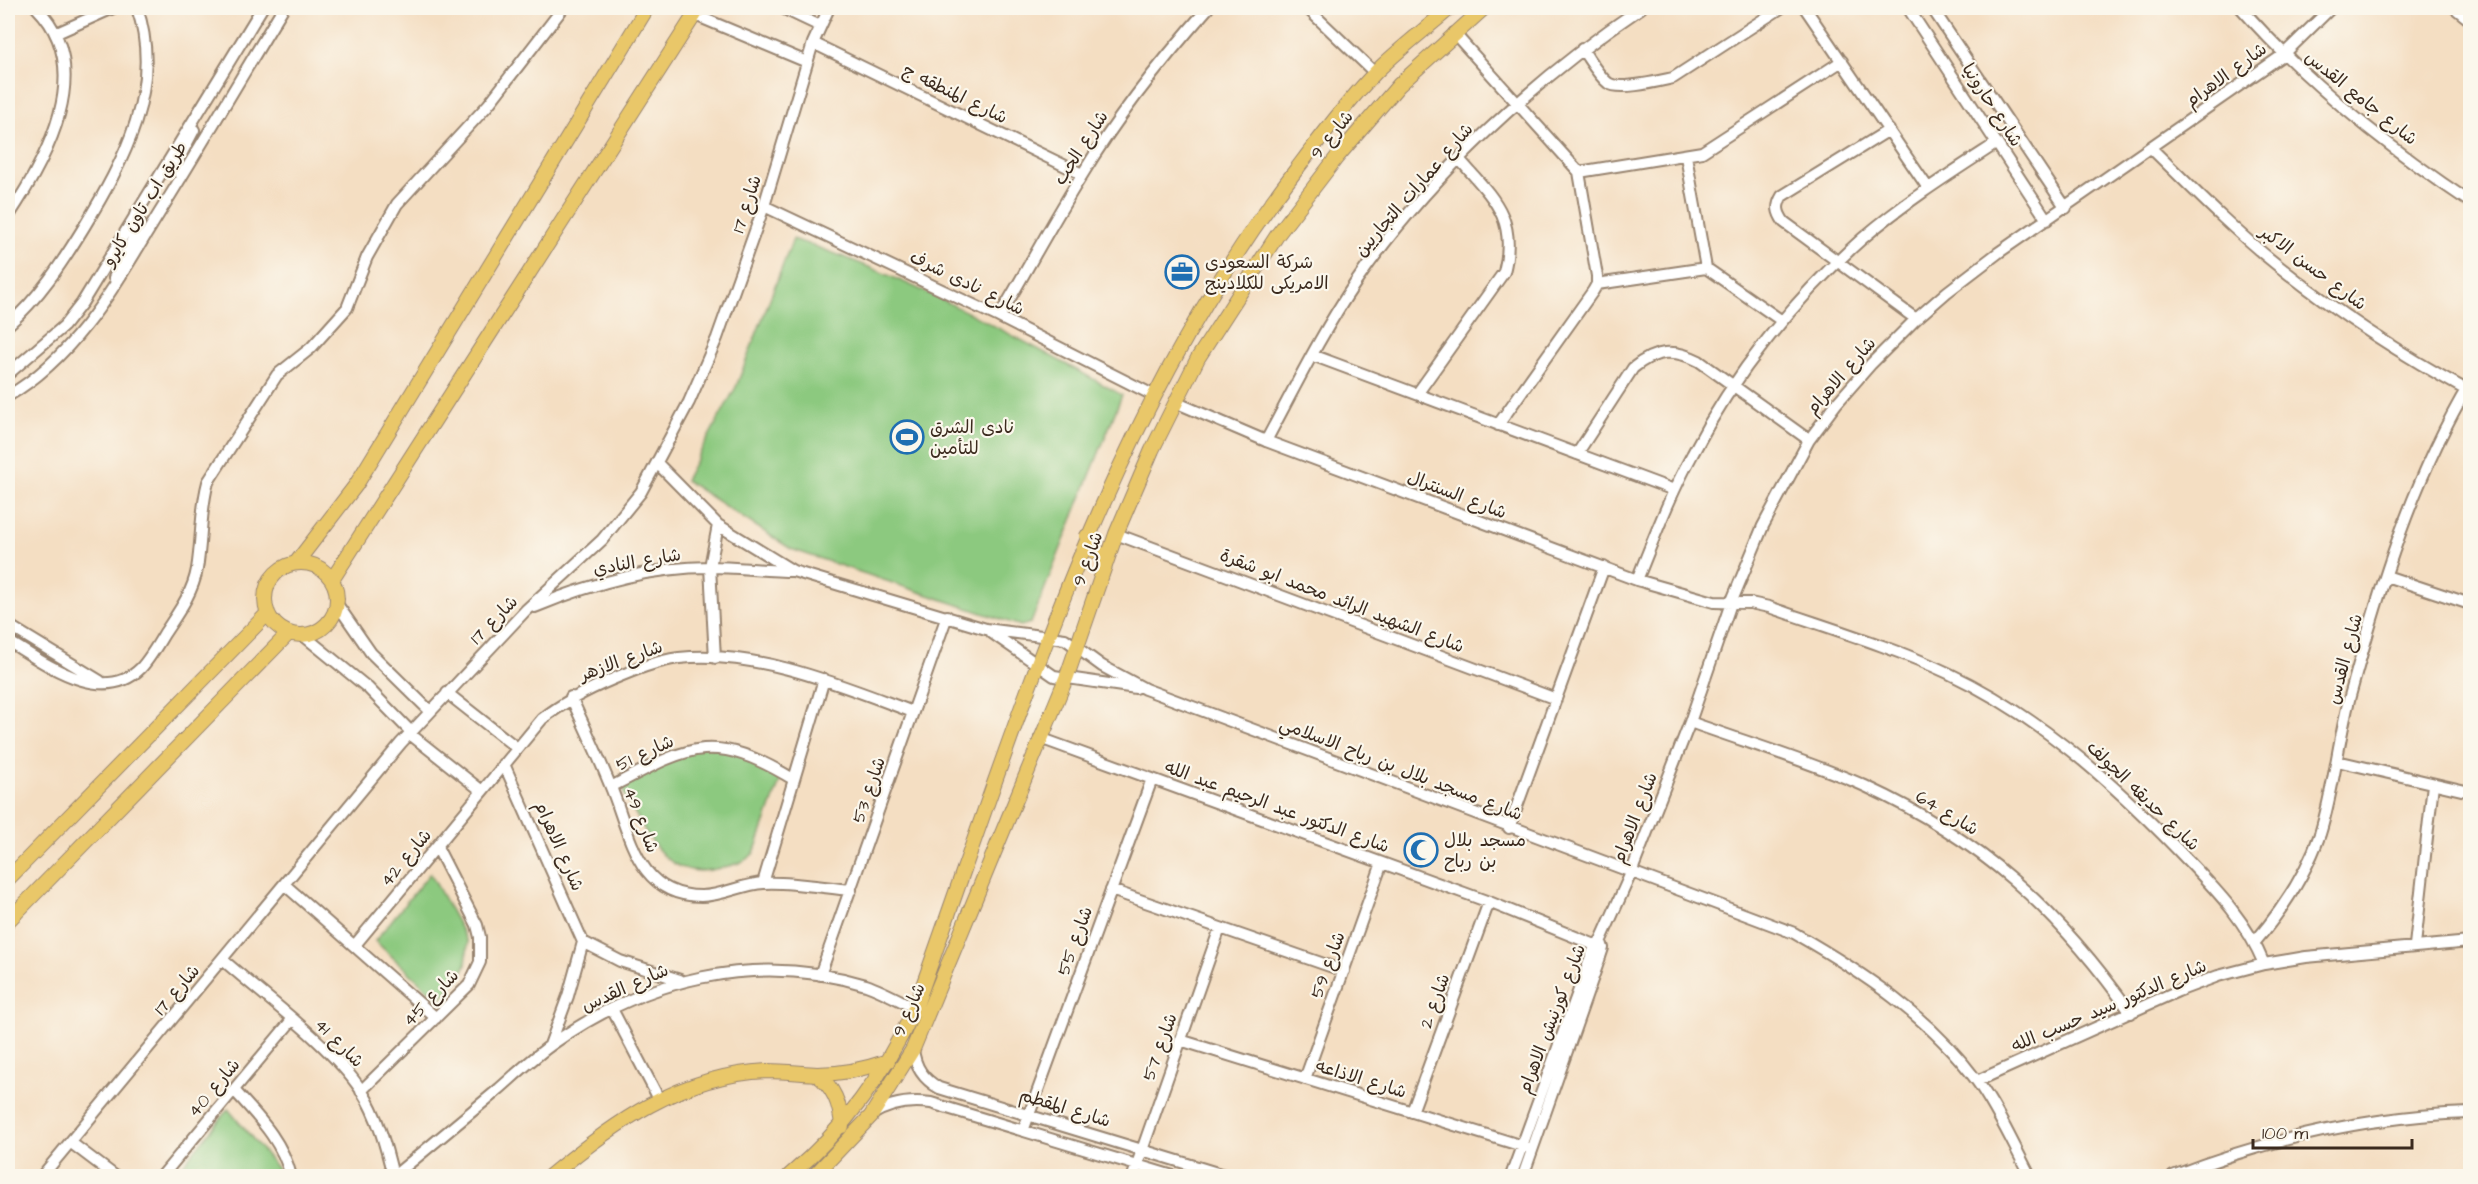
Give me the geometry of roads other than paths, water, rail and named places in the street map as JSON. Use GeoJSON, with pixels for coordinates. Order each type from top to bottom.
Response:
{"type":"FeatureCollection","features":[{"type":"Feature","properties":{"kind":"main road"},"geometry":{"type":"LineString","coordinates":[[296,563],[356,485],[647,8]]}},
{"type":"Feature","properties":{"kind":"main road","name":"شارع 9"},"geometry":{"type":"LineString","coordinates":[[789,1176],[819,1152],[842,1126],[888,1061],[915,1008],[1087,536],[1153,395],[1189,330],[1270,203],[1375,74],[1450,8]]}},
{"type":"Feature","properties":{"kind":"main road","name":"شارع 9"},"geometry":{"type":"LineString","coordinates":[[814,1176],[871,1116],[913,1049],[1067,676],[1107,556],[1175,402],[1229,308],[1307,194],[1375,111],[1454,33],[1484,8]]}},
{"type":"Feature","properties":{"kind":"main road"},"geometry":{"type":"LineString","coordinates":[[332,580],[697,11]]}},
{"type":"Feature","properties":{"kind":"main road"},"geometry":{"type":"LineString","coordinates":[[1087,536],[1094,551],[1107,556]]}},
{"type":"Feature","properties":{"kind":"main road"},"geometry":{"type":"LineString","coordinates":[[296,563],[316,566],[332,580],[336,592],[336,604],[325,625],[303,635],[289,633],[276,625],[268,613],[266,591],[272,578],[283,568],[296,563]]}},
{"type":"Feature","properties":{"kind":"main road"},"geometry":{"type":"LineString","coordinates":[[8,879],[268,613]]}},
{"type":"Feature","properties":{"kind":"main road"},"geometry":{"type":"LineString","coordinates":[[8,921],[289,633]]}},
{"type":"Feature","properties":{"kind":"main road"},"geometry":{"type":"LineString","coordinates":[[550,1176],[618,1123],[658,1099],[694,1084],[742,1074],[791,1071],[816,1074],[853,1071],[888,1061]]}},
{"type":"Feature","properties":{"kind":"main road"},"geometry":{"type":"LineString","coordinates":[[816,1074],[825,1080],[836,1096],[842,1126]]}},
{"type":"Feature","properties":{"kind":"street"},"geometry":{"type":"LineString","coordinates":[[8,218],[39,166],[61,110],[65,84],[63,58],[57,33],[38,8]]}},
{"type":"Feature","properties":{"kind":"street"},"geometry":{"type":"LineString","coordinates":[[57,33],[113,8]]}},
{"type":"Feature","properties":{"kind":"street"},"geometry":{"type":"LineString","coordinates":[[8,325],[32,301],[65,258],[108,187],[130,143],[137,120],[145,71],[144,34],[137,8]]}},
{"type":"Feature","properties":{"kind":"street","name":"طريق اب تاون كايرو"},"geometry":{"type":"LineString","coordinates":[[8,374],[64,326],[101,275],[260,8]]}},
{"type":"Feature","properties":{"kind":"street","name":"طريق اب تاون كايرو"},"geometry":{"type":"LineString","coordinates":[[8,396],[77,339],[112,290],[283,8]]}},
{"type":"Feature","properties":{"kind":"street"},"geometry":{"type":"LineString","coordinates":[[8,640],[66,676],[80,681],[122,679],[141,668],[188,597],[197,568],[202,502],[208,482],[277,375],[334,324],[347,308],[371,248],[397,204],[488,105],[563,8]]}},
{"type":"Feature","properties":{"kind":"street"},"geometry":{"type":"LineString","coordinates":[[782,8],[820,26]]}},
{"type":"Feature","properties":{"kind":"street","name":"شارع 17"},"geometry":{"type":"LineString","coordinates":[[42,1176],[430,711],[526,610],[602,540],[641,492],[658,464],[717,338],[764,206],[813,43],[829,8]]}},
{"type":"Feature","properties":{"kind":"street","name":"شارع الحب"},"geometry":{"type":"LineString","coordinates":[[999,317],[1082,174],[1149,79],[1208,8]]}},
{"type":"Feature","properties":{"kind":"street"},"geometry":{"type":"LineString","coordinates":[[1307,8],[1375,74]]}},
{"type":"Feature","properties":{"kind":"street","name":"شارع عمارات التجاريين"},"geometry":{"type":"LineString","coordinates":[[1266,441],[1334,316],[1375,256],[1460,160],[1517,102],[1582,49],[1641,8]]}},
{"type":"Feature","properties":{"kind":"street"},"geometry":{"type":"LineString","coordinates":[[1582,49],[1610,85],[1621,86],[1673,78],[1781,8]]}},
{"type":"Feature","properties":{"kind":"street"},"geometry":{"type":"LineString","coordinates":[[1805,8],[1928,188]]}},
{"type":"Feature","properties":{"kind":"street","name":"شارع حارونيا"},"geometry":{"type":"LineString","coordinates":[[1908,8],[2048,220]]}},
{"type":"Feature","properties":{"kind":"street","name":"شارع حارونيا"},"geometry":{"type":"LineString","coordinates":[[1932,8],[2066,208]]}},
{"type":"Feature","properties":{"kind":"street","name":"شارع جامع القدس"},"geometry":{"type":"LineString","coordinates":[[2241,8],[2283,55],[2383,140],[2470,202]]}},
{"type":"Feature","properties":{"kind":"street","name":"شارع الاهرام"},"geometry":{"type":"LineString","coordinates":[[1600,945],[1631,873],[1690,722],[1731,603],[1763,526],[1809,440],[1864,372],[1916,319],[1977,269],[2283,55],[2331,8]]}},
{"type":"Feature","properties":{"kind":"street"},"geometry":{"type":"LineString","coordinates":[[2455,8],[2470,20]]}},
{"type":"Feature","properties":{"kind":"street"},"geometry":{"type":"LineString","coordinates":[[697,11],[807,62]]}},
{"type":"Feature","properties":{"kind":"street"},"geometry":{"type":"LineString","coordinates":[[1454,33],[1579,172],[1597,284],[1498,424]]}},
{"type":"Feature","properties":{"kind":"street","name":"شارع المنطقه ج"},"geometry":{"type":"LineString","coordinates":[[813,43],[1082,174]]}},
{"type":"Feature","properties":{"kind":"street"},"geometry":{"type":"LineString","coordinates":[[1579,172],[1702,152],[1842,62]]}},
{"type":"Feature","properties":{"kind":"street"},"geometry":{"type":"LineString","coordinates":[[181,178],[176,164],[192,135],[203,104]]}},
{"type":"Feature","properties":{"kind":"street"},"geometry":{"type":"LineString","coordinates":[[1889,130],[1782,196],[1777,204],[1778,213],[1784,222],[1916,319]]}},
{"type":"Feature","properties":{"kind":"street"},"geometry":{"type":"LineString","coordinates":[[1637,580],[1674,490],[1693,452],[1733,386],[1782,321],[1864,237],[1928,188],[1997,143]]}},
{"type":"Feature","properties":{"kind":"street","name":"شارع حسن الاكبر"},"geometry":{"type":"LineString","coordinates":[[2152,148],[2224,219],[2276,264],[2387,343],[2469,388]]}},
{"type":"Feature","properties":{"kind":"street"},"geometry":{"type":"LineString","coordinates":[[1686,156],[1706,268]]}},
{"type":"Feature","properties":{"kind":"street"},"geometry":{"type":"LineString","coordinates":[[1417,394],[1504,272],[1508,255],[1509,239],[1500,207],[1460,160]]}},
{"type":"Feature","properties":{"kind":"street","name":"شارع نادى شرف"},"geometry":{"type":"LineString","coordinates":[[764,206],[999,317],[1153,395]]}},
{"type":"Feature","properties":{"kind":"street"},"geometry":{"type":"LineString","coordinates":[[112,290],[117,269],[140,224],[135,215]]}},
{"type":"Feature","properties":{"kind":"street"},"geometry":{"type":"LineString","coordinates":[[1597,284],[1706,268],[1782,321]]}},
{"type":"Feature","properties":{"kind":"street"},"geometry":{"type":"LineString","coordinates":[[1577,454],[1633,368],[1646,358],[1664,352],[1682,352],[1699,361],[1809,440]]}},
{"type":"Feature","properties":{"kind":"street"},"geometry":{"type":"LineString","coordinates":[[1312,356],[1674,490]]}},
{"type":"Feature","properties":{"kind":"street","name":"شارع القدس"},"geometry":{"type":"LineString","coordinates":[[2255,942],[2281,912],[2302,876],[2320,833],[2349,699],[2386,576],[2408,515],[2469,388]]}},
{"type":"Feature","properties":{"kind":"street","name":"شارع السنترال"},"geometry":{"type":"LineString","coordinates":[[1175,402],[1266,441],[1637,580],[1696,599],[1731,603]]}},
{"type":"Feature","properties":{"kind":"street","name":"شارع النادي"},"geometry":{"type":"LineString","coordinates":[[658,464],[718,525],[793,571]]}},
{"type":"Feature","properties":{"kind":"street"},"geometry":{"type":"LineString","coordinates":[[715,658],[710,567],[718,525]]}},
{"type":"Feature","properties":{"kind":"street","name":"شارع الشهيد الرائد محمد ابو شقرة"},"geometry":{"type":"LineString","coordinates":[[1116,534],[1556,699]]}},
{"type":"Feature","properties":{"kind":"street","name":"شارع النادي"},"geometry":{"type":"LineString","coordinates":[[526,610],[577,590],[660,570],[710,567],[793,571],[986,629],[1050,636],[1065,639],[1077,647]]}},
{"type":"Feature","properties":{"kind":"street"},"geometry":{"type":"LineString","coordinates":[[1509,828],[1604,567]]}},
{"type":"Feature","properties":{"kind":"street"},"geometry":{"type":"LineString","coordinates":[[2386,576],[2470,604]]}},
{"type":"Feature","properties":{"kind":"street","name":"شارع حديقه الجولف"},"geometry":{"type":"LineString","coordinates":[[1731,603],[1769,607],[1891,649],[1948,673],[2003,702],[2056,737],[2104,776],[2233,908],[2255,942],[2264,964]]}},
{"type":"Feature","properties":{"kind":"street"},"geometry":{"type":"LineString","coordinates":[[336,604],[371,653],[430,711]]}},
{"type":"Feature","properties":{"kind":"street","name":"شارع 53"},"geometry":{"type":"LineString","coordinates":[[820,975],[947,616]]}},
{"type":"Feature","properties":{"kind":"street"},"geometry":{"type":"LineString","coordinates":[[8,625],[101,681]]}},
{"type":"Feature","properties":{"kind":"street","name":"شارع النادي"},"geometry":{"type":"LineString","coordinates":[[986,629],[1049,673],[1067,676]]}},
{"type":"Feature","properties":{"kind":"street"},"geometry":{"type":"LineString","coordinates":[[303,635],[368,688],[411,733],[482,791]]}},
{"type":"Feature","properties":{"kind":"street"},"geometry":{"type":"LineString","coordinates":[[22,649],[28,638]]}},
{"type":"Feature","properties":{"kind":"street","name":"شارع مسجد بلال بن رباح الاسلامي"},"geometry":{"type":"LineString","coordinates":[[1077,647],[1102,666],[1145,689],[1509,828],[1794,933],[1839,959],[1885,990],[1915,1014],[1947,1045],[1977,1081],[2001,1120],[2030,1176]]}},
{"type":"Feature","properties":{"kind":"street","name":"شارع الازهر"},"geometry":{"type":"LineString","coordinates":[[482,791],[542,719],[571,697],[644,666],[678,658],[715,658],[767,666],[824,679],[914,712]]}},
{"type":"Feature","properties":{"kind":"street","name":"شارع مسجد بلال بن رباح الاسلامي"},"geometry":{"type":"LineString","coordinates":[[1067,676],[1145,689]]}},
{"type":"Feature","properties":{"kind":"street"},"geometry":{"type":"LineString","coordinates":[[763,883],[824,679]]}},
{"type":"Feature","properties":{"kind":"street"},"geometry":{"type":"LineString","coordinates":[[447,693],[516,748]]}},
{"type":"Feature","properties":{"kind":"street","name":"شارع 49"},"geometry":{"type":"LineString","coordinates":[[571,697],[611,787],[634,855],[646,871],[661,884],[680,893],[700,896],[720,894],[763,883],[851,890]]}},
{"type":"Feature","properties":{"kind":"street","name":"شارع 64"},"geometry":{"type":"LineString","coordinates":[[1690,722],[1863,786],[1917,812],[1967,843],[2014,879],[2057,920],[2097,964],[2131,1013]]}},
{"type":"Feature","properties":{"kind":"street","name":"شارع الدكتور عبد الرحيم عبد الله"},"geometry":{"type":"LineString","coordinates":[[1040,738],[1490,902],[1600,945]]}},
{"type":"Feature","properties":{"kind":"street","name":"شارع 51"},"geometry":{"type":"LineString","coordinates":[[611,787],[679,753],[712,748],[746,753],[793,779]]}},
{"type":"Feature","properties":{"kind":"street"},"geometry":{"type":"LineString","coordinates":[[2337,761],[2470,792]]}},
{"type":"Feature","properties":{"kind":"street","name":"شارع الاهرام"},"geometry":{"type":"LineString","coordinates":[[504,764],[583,942]]}},
{"type":"Feature","properties":{"kind":"street","name":"شارع 55"},"geometry":{"type":"LineString","coordinates":[[1023,1131],[1152,779]]}},
{"type":"Feature","properties":{"kind":"street"},"geometry":{"type":"LineString","coordinates":[[2415,945],[2433,784]]}},
{"type":"Feature","properties":{"kind":"street","name":"شارع 42"},"geometry":{"type":"LineString","coordinates":[[355,945],[482,791]]}},
{"type":"Feature","properties":{"kind":"street","name":"شارع 45"},"geometry":{"type":"LineString","coordinates":[[362,1091],[469,985],[476,974],[481,950],[477,925],[437,847]]}},
{"type":"Feature","properties":{"kind":"street","name":"شارع 59"},"geometry":{"type":"LineString","coordinates":[[1305,1079],[1382,863]]}},
{"type":"Feature","properties":{"kind":"street"},"geometry":{"type":"LineString","coordinates":[[285,885],[436,1018]]}},
{"type":"Feature","properties":{"kind":"street"},"geometry":{"type":"LineString","coordinates":[[1111,890],[1344,971]]}},
{"type":"Feature","properties":{"kind":"street","name":"شارع 2"},"geometry":{"type":"LineString","coordinates":[[1412,1112],[1490,902]]}},
{"type":"Feature","properties":{"kind":"street","name":"شارع 57"},"geometry":{"type":"LineString","coordinates":[[1132,1176],[1220,928]]}},
{"type":"Feature","properties":{"kind":"street"},"geometry":{"type":"LineString","coordinates":[[550,1046],[568,996],[583,942],[620,961],[681,980]]}},
{"type":"Feature","properties":{"kind":"street","name":"شارع الدكتور سيد حسب الله"},"geometry":{"type":"LineString","coordinates":[[1977,1081],[2178,991],[2264,964],[2415,945],[2470,942]]}},
{"type":"Feature","properties":{"kind":"street","name":"شارع كورنيش الاهرام"},"geometry":{"type":"LineString","coordinates":[[1522,1176],[1527,1148],[1600,945]]}},
{"type":"Feature","properties":{"kind":"street","name":"شارع 41"},"geometry":{"type":"LineString","coordinates":[[223,960],[340,1064],[362,1091],[375,1118],[393,1176]]}},
{"type":"Feature","properties":{"kind":"street","name":"شارع القدس"},"geometry":{"type":"LineString","coordinates":[[393,1176],[550,1046],[612,1009],[681,980],[743,971],[782,970],[820,975],[868,986],[915,1008]]}},
{"type":"Feature","properties":{"kind":"street"},"geometry":{"type":"LineString","coordinates":[[612,1009],[658,1099]]}},
{"type":"Feature","properties":{"kind":"street","name":"شارع 40"},"geometry":{"type":"LineString","coordinates":[[162,1176],[292,1020]]}},
{"type":"Feature","properties":{"kind":"street","name":"شارع الاذاعه"},"geometry":{"type":"LineString","coordinates":[[1180,1040],[1527,1148]]}},
{"type":"Feature","properties":{"kind":"street","name":"شارع المقطم"},"geometry":{"type":"LineString","coordinates":[[913,1049],[917,1068],[930,1083],[1227,1176]]}},
{"type":"Feature","properties":{"kind":"street"},"geometry":{"type":"LineString","coordinates":[[234,1090],[272,1133],[281,1148],[291,1176]]}},
{"type":"Feature","properties":{"kind":"street","name":"شارع المقطم"},"geometry":{"type":"LineString","coordinates":[[871,1116],[894,1104],[919,1101],[1173,1176]]}},
{"type":"Feature","properties":{"kind":"street"},"geometry":{"type":"LineString","coordinates":[[2173,1176],[2245,1151],[2325,1130],[2389,1119],[2470,1113]]}},
{"type":"Feature","properties":{"kind":"street"},"geometry":{"type":"LineString","coordinates":[[70,1142],[115,1176]]}},
{"type":"Feature","properties":{"kind":"street","name":"شارع كورنيش الاهرام"},"geometry":{"type":"LineString","coordinates":[[1511,1176],[1527,1148]]}},
{"type":"Feature","properties":{"kind":"place","name":"شركة السعودى الامريكى للكلادينج"},"geometry":{"type":"Point","coordinates":[1182,272]}},
{"type":"Feature","properties":{"kind":"place","name":"نادى الشرق للتأمين"},"geometry":{"type":"Point","coordinates":[907,437]}},
{"type":"Feature","properties":{"kind":"place","name":"مسجد بلال بن رباح"},"geometry":{"type":"Point","coordinates":[1421,850]}}]}
